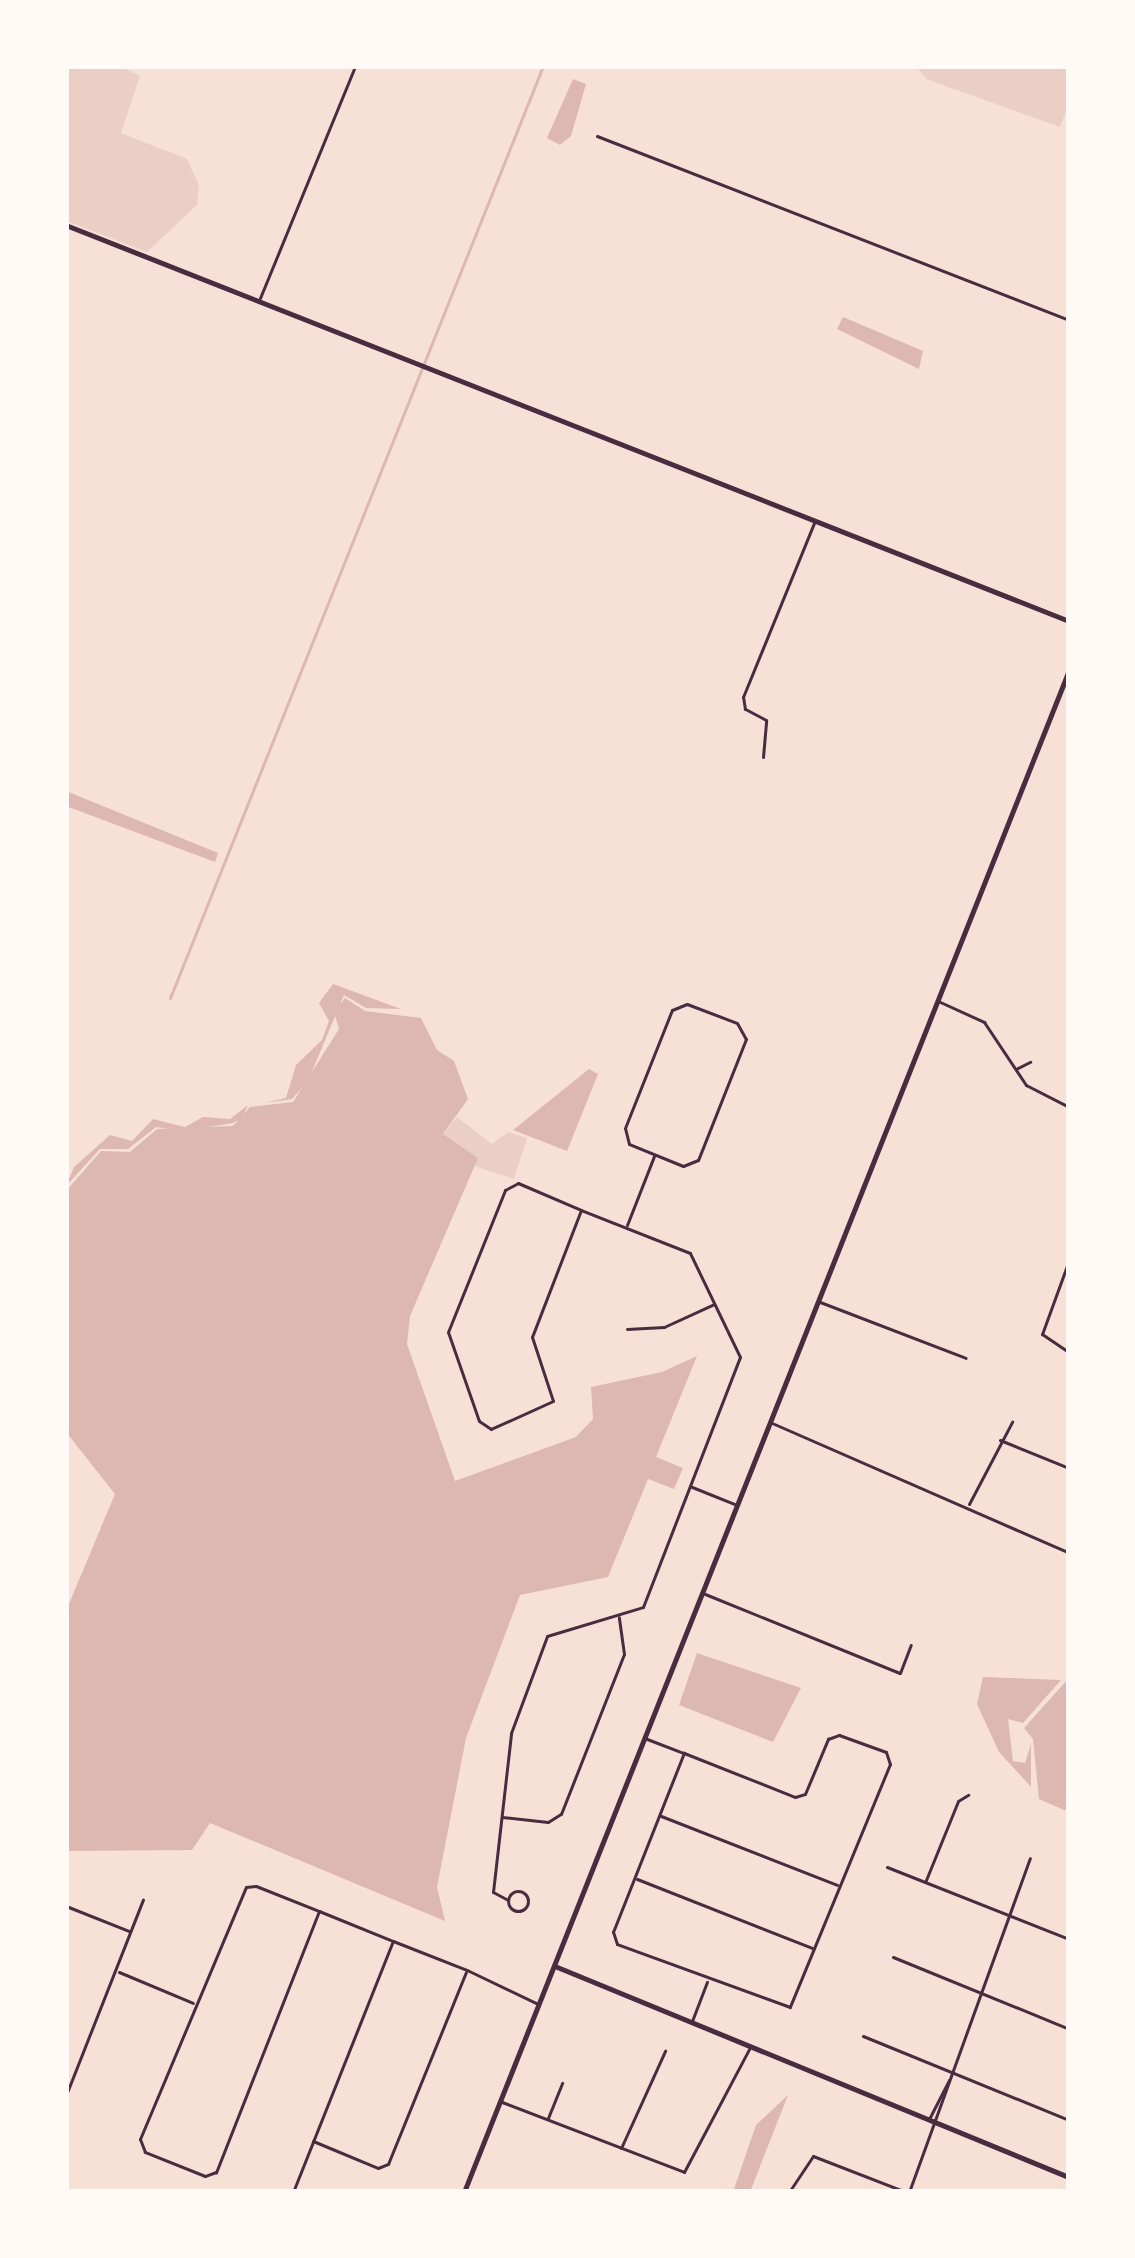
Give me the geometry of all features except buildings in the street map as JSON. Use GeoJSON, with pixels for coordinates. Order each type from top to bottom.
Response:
{"type":"FeatureCollection","features":[{"type":"Feature","properties":{"kind":"street"},"geometry":{"type":"LineString","coordinates":[[260,298],[355,66]]}},
{"type":"Feature","properties":{"kind":"street"},"geometry":{"type":"LineString","coordinates":[[597,136],[1069,320]]}},
{"type":"Feature","properties":{"kind":"street"},"geometry":{"type":"LineString","coordinates":[[66,225],[1069,621]]}},
{"type":"Feature","properties":{"kind":"street"},"geometry":{"type":"LineString","coordinates":[[763,758],[766,720],[745,709],[743,697],[814,521]]}},
{"type":"Feature","properties":{"kind":"street"},"geometry":{"type":"LineString","coordinates":[[464,2192],[1069,670]]}},
{"type":"Feature","properties":{"kind":"street"},"geometry":{"type":"LineString","coordinates":[[938,1001],[984,1022],[1035,1094],[1069,1107]]}},
{"type":"Feature","properties":{"kind":"street"},"geometry":{"type":"LineString","coordinates":[[687,1004],[737,1022],[746,1040],[698,1160],[683,1166],[655,1155],[629,1144],[625,1128],[672,1010],[687,1004]]}},
{"type":"Feature","properties":{"kind":"street"},"geometry":{"type":"LineString","coordinates":[[1016,1069],[1030,1062]]}},
{"type":"Feature","properties":{"kind":"street"},"geometry":{"type":"LineString","coordinates":[[626,1227],[655,1155]]}},
{"type":"Feature","properties":{"kind":"street"},"geometry":{"type":"LineString","coordinates":[[508,1900],[493,1892],[511,1733],[547,1636],[643,1607],[740,1357],[690,1253],[518,1184],[505,1190],[448,1332],[479,1421],[490,1429],[553,1401],[532,1336],[581,1210]]}},
{"type":"Feature","properties":{"kind":"street"},"geometry":{"type":"LineString","coordinates":[[1069,1260],[1042,1334],[1069,1352]]}},
{"type":"Feature","properties":{"kind":"street"},"geometry":{"type":"LineString","coordinates":[[818,1301],[966,1358]]}},
{"type":"Feature","properties":{"kind":"street"},"geometry":{"type":"LineString","coordinates":[[627,1328],[664,1328],[715,1304]]}},
{"type":"Feature","properties":{"kind":"street"},"geometry":{"type":"LineString","coordinates":[[771,1422],[1069,1552]]}},
{"type":"Feature","properties":{"kind":"street"},"geometry":{"type":"LineString","coordinates":[[968,1506],[998,1440],[1012,1422]]}},
{"type":"Feature","properties":{"kind":"street"},"geometry":{"type":"LineString","coordinates":[[998,1440],[1069,1468]]}},
{"type":"Feature","properties":{"kind":"street"},"geometry":{"type":"LineString","coordinates":[[690,1486],[737,1504]]}},
{"type":"Feature","properties":{"kind":"street"},"geometry":{"type":"LineString","coordinates":[[703,1594],[900,1673],[911,1645]]}},
{"type":"Feature","properties":{"kind":"street"},"geometry":{"type":"LineString","coordinates":[[501,1817],[548,1822],[561,1814],[624,1654],[619,1617]]}},
{"type":"Feature","properties":{"kind":"street"},"geometry":{"type":"LineString","coordinates":[[647,1738],[795,1797],[805,1794],[828,1739],[839,1735],[886,1752],[890,1764],[815,1949],[785,2008],[617,1944],[613,1933],[684,1753]]}},
{"type":"Feature","properties":{"kind":"street"},"geometry":{"type":"LineString","coordinates":[[925,1882],[968,1796]]}},
{"type":"Feature","properties":{"kind":"street"},"geometry":{"type":"LineString","coordinates":[[659,1816],[840,1886]]}},
{"type":"Feature","properties":{"kind":"street"},"geometry":{"type":"LineString","coordinates":[[789,2192],[801,2163],[813,2156],[908,2192],[1014,1917],[1030,1858]]}},
{"type":"Feature","properties":{"kind":"street"},"geometry":{"type":"LineString","coordinates":[[887,1867],[1069,1939]]}},
{"type":"Feature","properties":{"kind":"street"},"geometry":{"type":"LineString","coordinates":[[635,1878],[815,1949]]}},
{"type":"Feature","properties":{"kind":"street"},"geometry":{"type":"LineString","coordinates":[[319,1911],[216,2172],[145,2152],[140,2139],[246,1887],[319,1911],[467,1970],[540,2005]]}},
{"type":"Feature","properties":{"kind":"street"},"geometry":{"type":"LineString","coordinates":[[66,2095],[143,1900]]}},
{"type":"Feature","properties":{"kind":"street"},"geometry":{"type":"LineString","coordinates":[[66,1906],[131,1932]]}},
{"type":"Feature","properties":{"kind":"street"},"geometry":{"type":"LineString","coordinates":[[293,2192],[393,1941]]}},
{"type":"Feature","properties":{"kind":"street"},"geometry":{"type":"LineString","coordinates":[[893,1958],[1069,2029]]}},
{"type":"Feature","properties":{"kind":"street"},"geometry":{"type":"LineString","coordinates":[[555,1966],[1069,2177]]}},
{"type":"Feature","properties":{"kind":"street"},"geometry":{"type":"LineString","coordinates":[[313,2141],[378,2168],[388,2164],[467,1970]]}},
{"type":"Feature","properties":{"kind":"street"},"geometry":{"type":"LineString","coordinates":[[116,1971],[195,2003]]}},
{"type":"Feature","properties":{"kind":"street"},"geometry":{"type":"LineString","coordinates":[[692,2021],[708,1980]]}},
{"type":"Feature","properties":{"kind":"street"},"geometry":{"type":"LineString","coordinates":[[863,2036],[1069,2120]]}},
{"type":"Feature","properties":{"kind":"street"},"geometry":{"type":"LineString","coordinates":[[500,2101],[675,2172],[689,2170],[750,2046]]}},
{"type":"Feature","properties":{"kind":"street"},"geometry":{"type":"LineString","coordinates":[[621,2150],[664,2051]]}},
{"type":"Feature","properties":{"kind":"street"},"geometry":{"type":"LineString","coordinates":[[548,2120],[562,2083]]}},
{"type":"Feature","properties":{"kind":"shaded area"},"geometry":{"type":"Polygon","coordinates":[[[66,66],[119,66],[140,76],[121,133],[187,159],[199,185],[197,205],[147,252],[66,221],[66,66]]]}},
{"type":"Feature","properties":{"kind":"shaded area"},"geometry":{"type":"Polygon","coordinates":[[[916,66],[1069,66],[1069,104],[1060,127],[926,79],[916,66]]]}},
{"type":"Feature","properties":{"kind":"shaded area"},"geometry":{"type":"Polygon","coordinates":[[[573,79],[586,84],[571,136],[560,145],[547,138],[573,79]]]}},
{"type":"Feature","properties":{"kind":"shaded area"},"geometry":{"type":"Polygon","coordinates":[[[843,317],[923,351],[919,369],[837,329],[843,317]]]}},
{"type":"Feature","properties":{"kind":"shaded area"},"geometry":{"type":"Polygon","coordinates":[[[66,791],[218,853],[215,862],[66,806],[66,791]]]}},
{"type":"Feature","properties":{"kind":"shaded area"},"geometry":{"type":"Polygon","coordinates":[[[333,984],[401,1009],[366,1008],[344,995],[308,1081],[292,1099],[264,1103],[286,1098],[296,1065],[322,1040],[329,1021],[319,1003],[333,984]]]}},
{"type":"Feature","properties":{"kind":"shaded area"},"geometry":{"type":"Polygon","coordinates":[[[345,998],[365,1011],[421,1018],[437,1050],[454,1061],[468,1099],[443,1134],[478,1158],[410,1316],[407,1344],[455,1481],[576,1437],[593,1419],[591,1387],[662,1372],[697,1356],[656,1457],[683,1468],[674,1489],[648,1479],[608,1577],[520,1595],[466,1738],[437,1887],[445,1921],[210,1823],[192,1850],[66,1851],[66,1611],[115,1494],[66,1432],[66,1191],[101,1151],[130,1152],[157,1129],[233,1126],[250,1107],[293,1102],[339,1029],[334,1012],[345,998]]]}},
{"type":"Feature","properties":{"kind":"shaded area"},"geometry":{"type":"Polygon","coordinates":[[[589,1069],[598,1074],[567,1151],[513,1130],[589,1069]]]}},
{"type":"Feature","properties":{"kind":"shaded area"},"geometry":{"type":"Polygon","coordinates":[[[248,1105],[242,1118],[233,1123],[183,1131],[156,1127],[128,1149],[100,1149],[66,1186],[74,1167],[110,1135],[132,1141],[153,1119],[185,1127],[203,1117],[230,1119],[248,1105]]]}},
{"type":"Feature","properties":{"kind":"shaded area"},"geometry":{"type":"Polygon","coordinates":[[[457,1117],[492,1144],[508,1132],[527,1138],[514,1179],[474,1166],[477,1158],[443,1134],[457,1117]]]}},
{"type":"Feature","properties":{"kind":"shaded area"},"geometry":{"type":"Polygon","coordinates":[[[697,1653],[801,1688],[773,1742],[679,1705],[697,1653]]]}},
{"type":"Feature","properties":{"kind":"shaded area"},"geometry":{"type":"Polygon","coordinates":[[[983,1677],[1061,1680],[1023,1723],[1008,1719],[1013,1761],[1025,1763],[1031,1744],[1031,1787],[999,1752],[977,1704],[983,1677]]]}},
{"type":"Feature","properties":{"kind":"shaded area"},"geometry":{"type":"Polygon","coordinates":[[[1069,1678],[1069,1809],[1064,1810],[1039,1799],[1033,1739],[1024,1728],[1069,1678]]]}},
{"type":"Feature","properties":{"kind":"shaded area"},"geometry":{"type":"Polygon","coordinates":[[[788,2095],[750,2192],[733,2192],[756,2125],[788,2095]]]}},
{"type":"Feature","properties":{"kind":"waterway"},"geometry":{"type":"LineString","coordinates":[[170,998],[543,66]]}}]}
